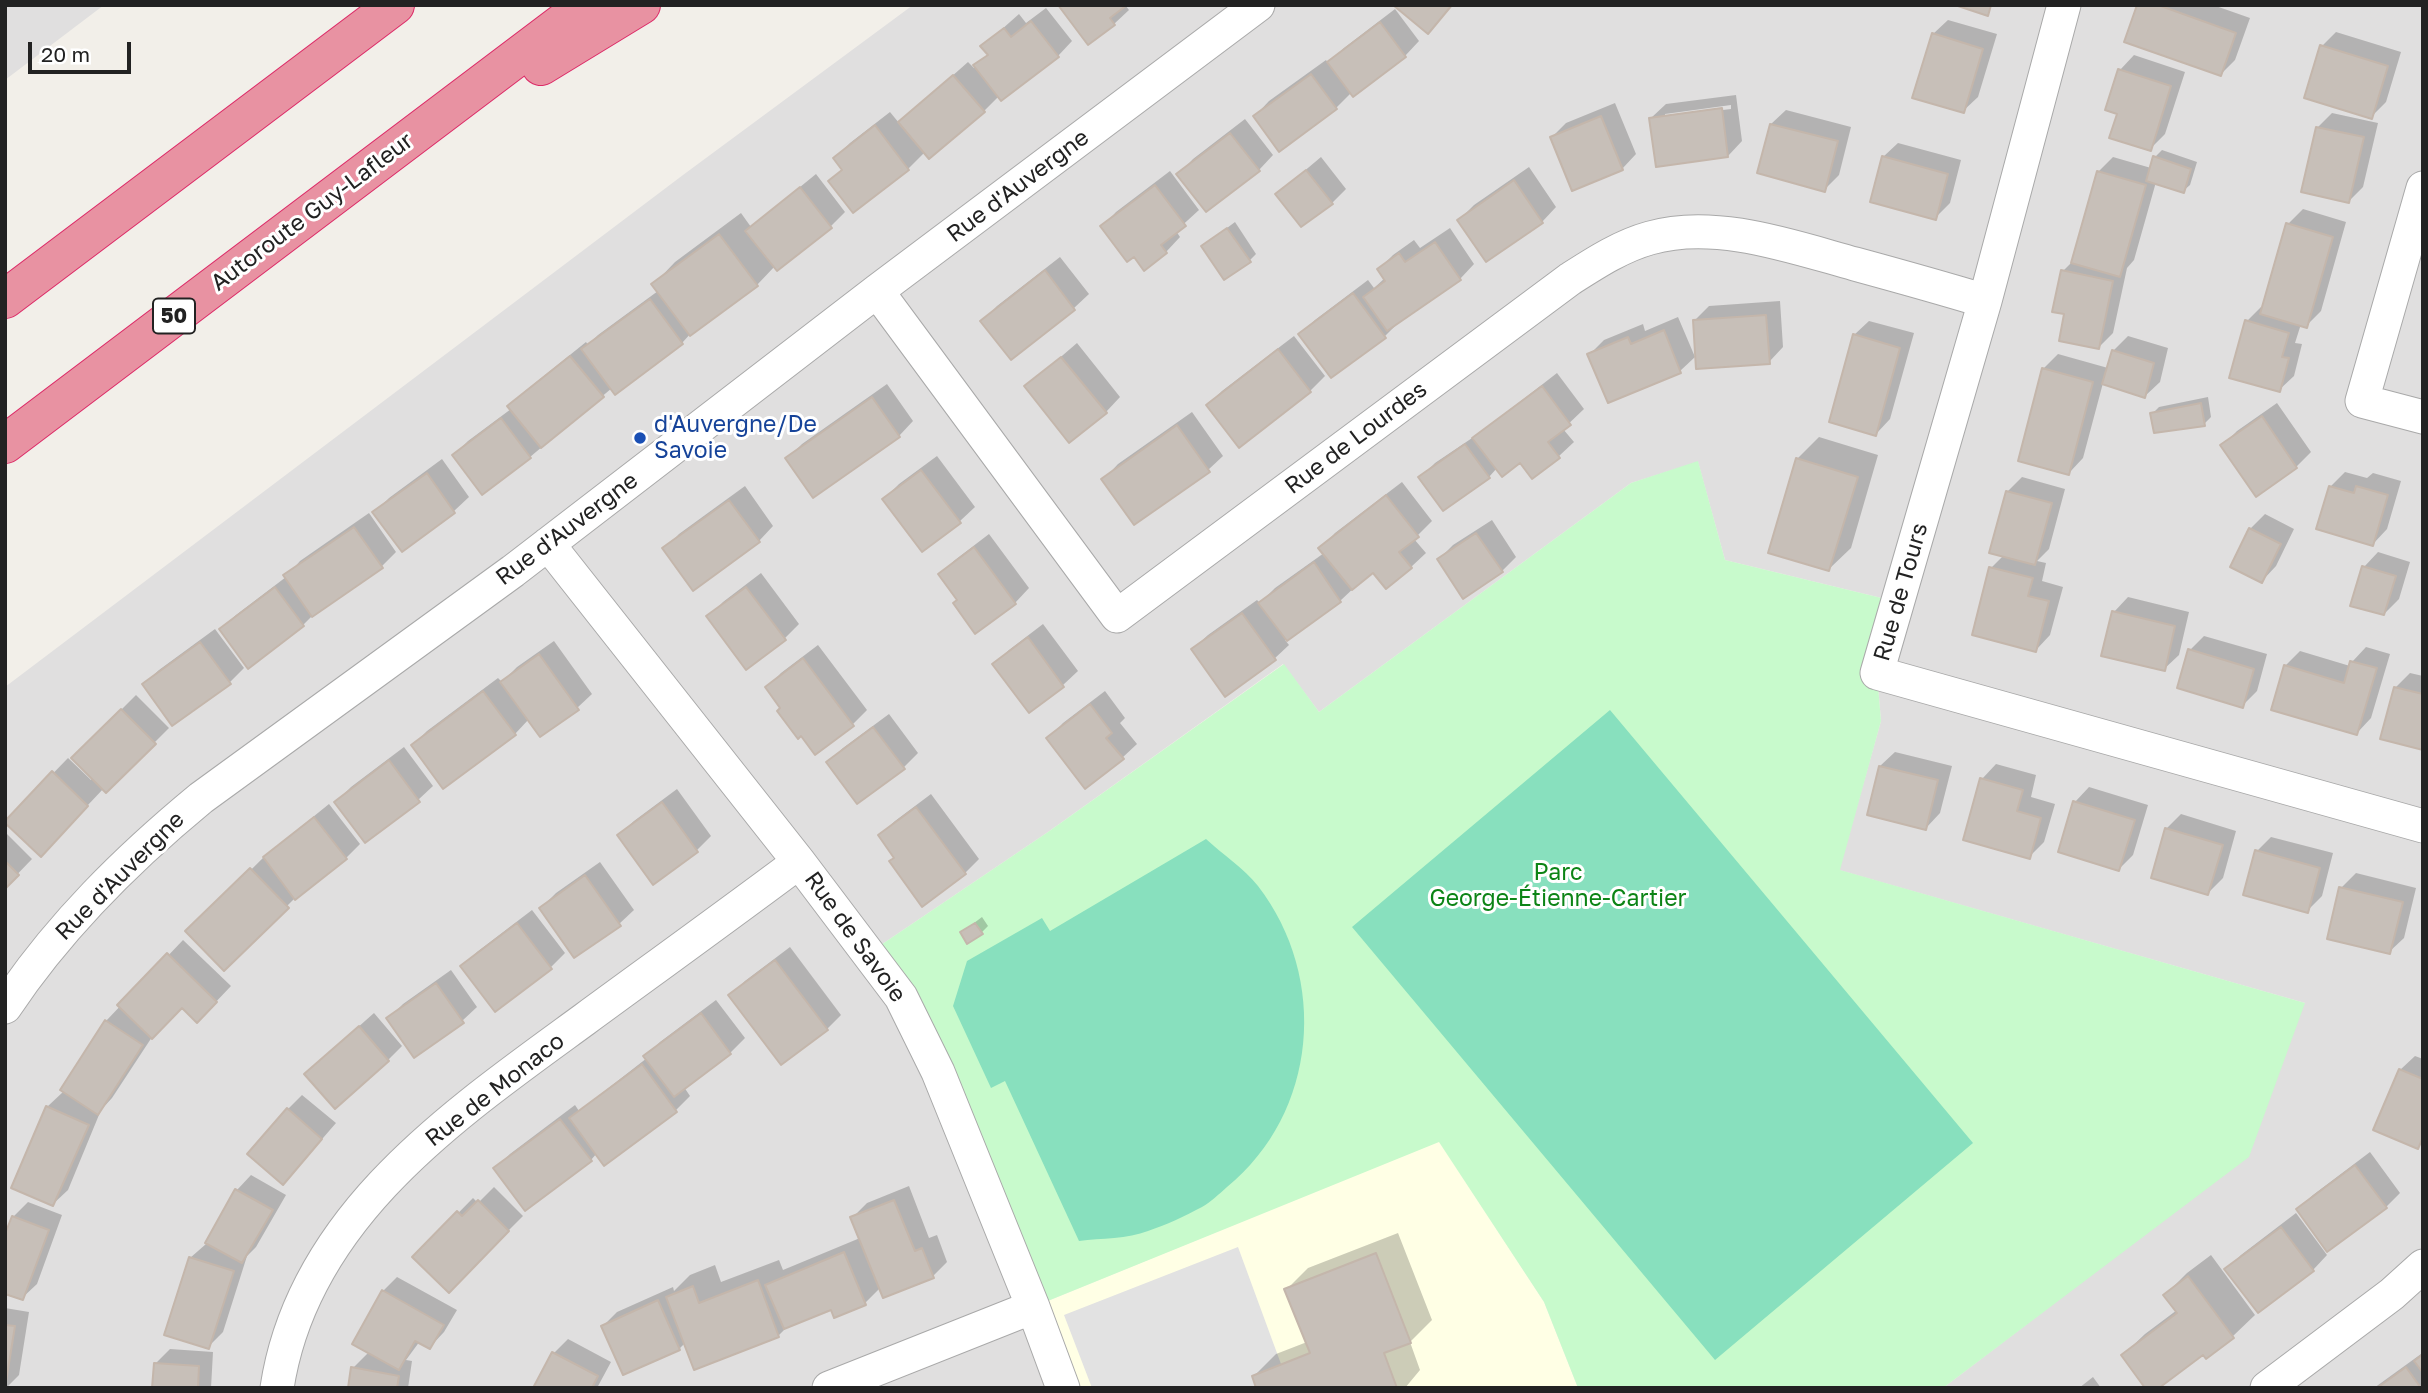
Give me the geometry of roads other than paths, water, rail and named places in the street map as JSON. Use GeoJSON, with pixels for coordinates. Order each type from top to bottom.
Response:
{"type":"FeatureCollection","features":[{"type":"Feature","properties":{"kind":"highway"},"geometry":{"type":"LineString","coordinates":[[277,94],[367,5]]}},
{"type":"Feature","properties":{"kind":"highway"},"geometry":{"type":"LineString","coordinates":[[5,299],[395,5]]}},
{"type":"Feature","properties":{"kind":"highway","name":"Autoroute Guy-Lafleur"},"geometry":{"type":"LineString","coordinates":[[5,444],[586,5]]}},
{"type":"Feature","properties":{"kind":"highway"},"geometry":{"type":"LineString","coordinates":[[343,189],[640,5]]}},
{"type":"Feature","properties":{"kind":"street","name":"Rue d'Auvergne"},"geometry":{"type":"LineString","coordinates":[[5,1007],[29,971],[64,929],[153,838],[201,798],[548,544],[877,291],[1258,5]]}},
{"type":"Feature","properties":{"kind":"street","name":"Rue de Tours"},"geometry":{"type":"LineString","coordinates":[[2064,5],[1985,301],[1877,674],[2423,826]]}},
{"type":"Feature","properties":{"kind":"street"},"geometry":{"type":"LineString","coordinates":[[2423,188],[2362,401],[2423,417]]}},
{"type":"Feature","properties":{"kind":"street","name":"Rue de Lourdes"},"geometry":{"type":"LineString","coordinates":[[877,291],[1117,616],[1570,279],[1623,247],[1653,237],[1688,233],[1726,234],[1772,241],[1985,301]]}},
{"type":"Feature","properties":{"kind":"street","name":"Rue de Savoie"},"geometry":{"type":"LineString","coordinates":[[548,544],[799,862],[908,1009],[938,1072],[1063,1388]]}},
{"type":"Feature","properties":{"kind":"street","name":"Rue de Monaco"},"geometry":{"type":"LineString","coordinates":[[277,1388],[290,1332],[321,1263],[353,1216],[387,1179],[484,1094],[799,862]]}},
{"type":"Feature","properties":{"kind":"street"},"geometry":{"type":"LineString","coordinates":[[2267,1388],[2392,1294],[2423,1266]]}},
{"type":"Feature","properties":{"kind":"street"},"geometry":{"type":"LineString","coordinates":[[829,1388],[1033,1307]]}},
{"type":"Feature","properties":{"kind":"place","name":"d'Auvergne/De Savoie"},"geometry":{"type":"Point","coordinates":[640,438]}},
{"type":"Feature","properties":{"kind":"park label","name":"Parc George-Étienne-Cartier"},"geometry":{"type":"Point","coordinates":[1558,886]}}]}
